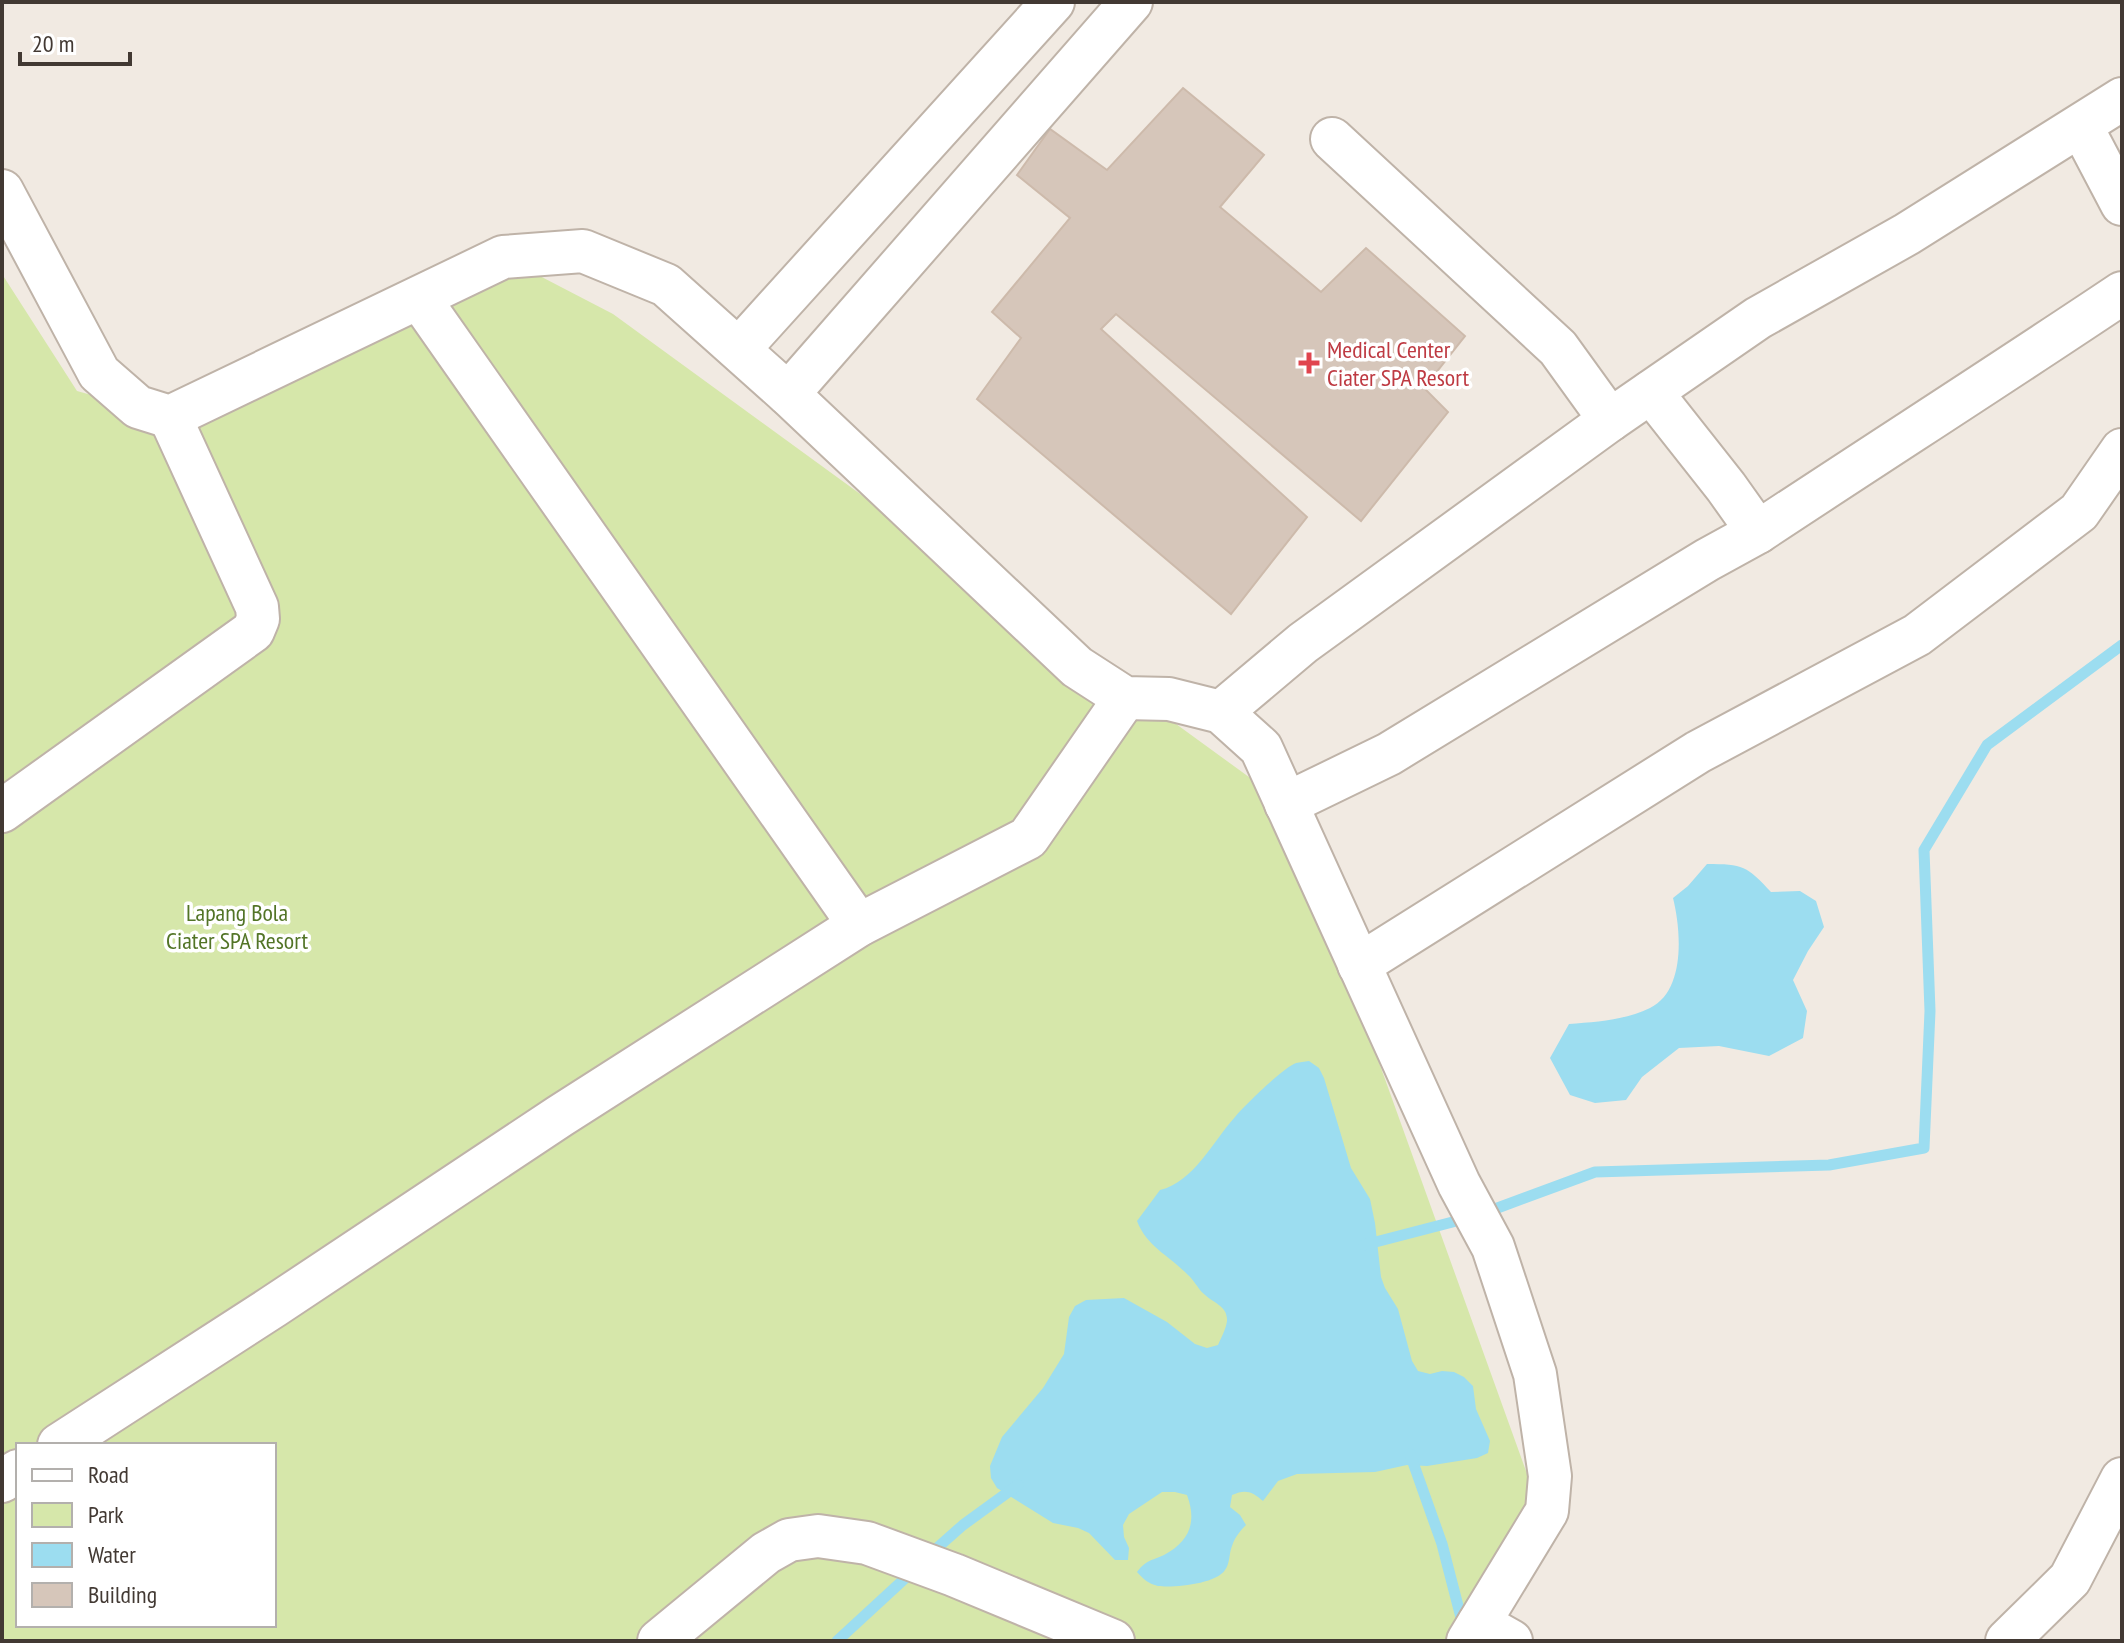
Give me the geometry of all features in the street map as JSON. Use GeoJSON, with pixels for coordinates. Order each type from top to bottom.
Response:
{"type":"FeatureCollection","features":[{"type":"Feature","properties":{"kind":"street"},"geometry":{"type":"LineString","coordinates":[[739,349],[1053,2]]}},
{"type":"Feature","properties":{"kind":"street"},"geometry":{"type":"LineString","coordinates":[[788,394],[1131,2]]}},
{"type":"Feature","properties":{"kind":"street"},"geometry":{"type":"LineString","coordinates":[[1221,712],[1303,643],[1610,420],[1758,318],[1907,234],[2122,99]]}},
{"type":"Feature","properties":{"kind":"street"},"geometry":{"type":"LineString","coordinates":[[2081,126],[2122,204]]}},
{"type":"Feature","properties":{"kind":"street"},"geometry":{"type":"LineString","coordinates":[[1332,139],[1558,348],[1610,420]]}},
{"type":"Feature","properties":{"kind":"street"},"geometry":{"type":"LineString","coordinates":[[2,191],[99,373],[138,407],[170,417],[503,257],[583,251],[666,285],[788,394],[1077,667],[1125,698],[1169,699],[1221,712],[1261,748],[1459,1184],[1493,1247],[1535,1374],[1550,1476],[1547,1511],[1486,1635]]}},
{"type":"Feature","properties":{"kind":"street"},"geometry":{"type":"LineString","coordinates":[[1286,804],[1389,754],[1758,532],[2122,293]]}},
{"type":"Feature","properties":{"kind":"street"},"geometry":{"type":"LineString","coordinates":[[419,298],[859,925]]}},
{"type":"Feature","properties":{"kind":"street"},"geometry":{"type":"LineString","coordinates":[[1651,392],[1758,532]]}},
{"type":"Feature","properties":{"kind":"street"},"geometry":{"type":"LineString","coordinates":[[2,811],[253,631],[258,619],[257,607],[170,417]]}},
{"type":"Feature","properties":{"kind":"street"},"geometry":{"type":"LineString","coordinates":[[1359,965],[1698,752],[1917,635],[2079,512],[2122,450]]}},
{"type":"Feature","properties":{"kind":"street"},"geometry":{"type":"LineString","coordinates":[[62,1443],[560,1116],[859,925],[1028,838],[1125,698]]}},
{"type":"Feature","properties":{"kind":"street"},"geometry":{"type":"LineString","coordinates":[[2007,1641],[2070,1579],[2122,1479]]}},
{"type":"Feature","properties":{"kind":"street"},"geometry":{"type":"LineString","coordinates":[[659,1641],[766,1553],[789,1540],[818,1536],[867,1543],[954,1575],[1113,1641]]}},
{"type":"Feature","properties":{"kind":"green space","name":"Lapang Bola Ciater SPA Resort"},"geometry":{"type":"Polygon","coordinates":[[[503,257],[613,314],[1286,804],[1535,1496],[1445,1641],[2,1641],[2,274],[77,391],[170,417],[503,257]]]}},
{"type":"Feature","properties":{"kind":"water"},"geometry":{"type":"Polygon","coordinates":[[[1707,864],[1744,868],[1771,892],[1800,891],[1816,901],[1824,927],[1793,980],[1807,1011],[1803,1038],[1769,1056],[1719,1046],[1679,1048],[1642,1077],[1626,1100],[1595,1103],[1570,1095],[1550,1058],[1569,1024],[1631,1015],[1650,1008],[1662,999],[1670,988],[1678,958],[1678,926],[1673,898],[1707,864]]]}},
{"type":"Feature","properties":{"kind":"water"},"geometry":{"type":"Polygon","coordinates":[[[1309,1061],[1319,1068],[1324,1078],[1351,1168],[1370,1199],[1381,1277],[1398,1309],[1412,1361],[1418,1371],[1430,1374],[1454,1372],[1473,1386],[1476,1409],[1490,1441],[1488,1453],[1477,1458],[1427,1466],[1407,1465],[1375,1472],[1297,1474],[1278,1481],[1263,1501],[1248,1492],[1237,1493],[1232,1495],[1230,1507],[1246,1525],[1235,1540],[1225,1570],[1213,1579],[1194,1584],[1155,1585],[1137,1572],[1146,1563],[1173,1550],[1185,1537],[1191,1522],[1187,1495],[1162,1492],[1129,1514],[1123,1525],[1129,1548],[1128,1560],[1115,1560],[1089,1533],[1053,1523],[997,1488],[991,1478],[990,1466],[1002,1437],[1043,1388],[1064,1354],[1069,1317],[1075,1306],[1086,1300],[1124,1298],[1167,1322],[1195,1344],[1207,1348],[1218,1345],[1226,1324],[1225,1312],[1153,1245],[1137,1221],[1160,1190],[1172,1186],[1193,1170],[1235,1117],[1264,1087],[1290,1066],[1309,1061]]]}},
{"type":"Feature","properties":{"kind":"building","name":"Medical Center Ciater SPA Resort"},"geometry":{"type":"Polygon","coordinates":[[[1183,88],[1264,155],[1220,207],[1321,292],[1366,248],[1465,336],[1424,388],[1448,412],[1361,521],[1116,314],[1101,329],[1307,517],[1231,614],[977,399],[1021,338],[992,312],[1070,218],[1017,175],[1050,129],[1107,170],[1183,88]]]}},
{"type":"Feature","properties":{"kind":"waterway"},"geometry":{"type":"LineString","coordinates":[[1484,1213],[1595,1172],[1829,1165],[1924,1148],[1930,1011],[1924,850],[1987,745],[2122,645]]}},
{"type":"Feature","properties":{"kind":"waterway"},"geometry":{"type":"LineString","coordinates":[[1364,1245],[1468,1218]]}},
{"type":"Feature","properties":{"kind":"waterway"},"geometry":{"type":"LineString","coordinates":[[1410,1454],[1442,1544],[1464,1629]]}},
{"type":"Feature","properties":{"kind":"waterway"},"geometry":{"type":"LineString","coordinates":[[928,1556],[963,1525],[1018,1485]]}},
{"type":"Feature","properties":{"kind":"waterway"},"geometry":{"type":"LineString","coordinates":[[837,1641],[913,1571]]}},
{"type":"Feature","properties":{"kind":"place","name":"Medical Center Ciater SPA Resort"},"geometry":{"type":"Point","coordinates":[1309,363]}}]}
